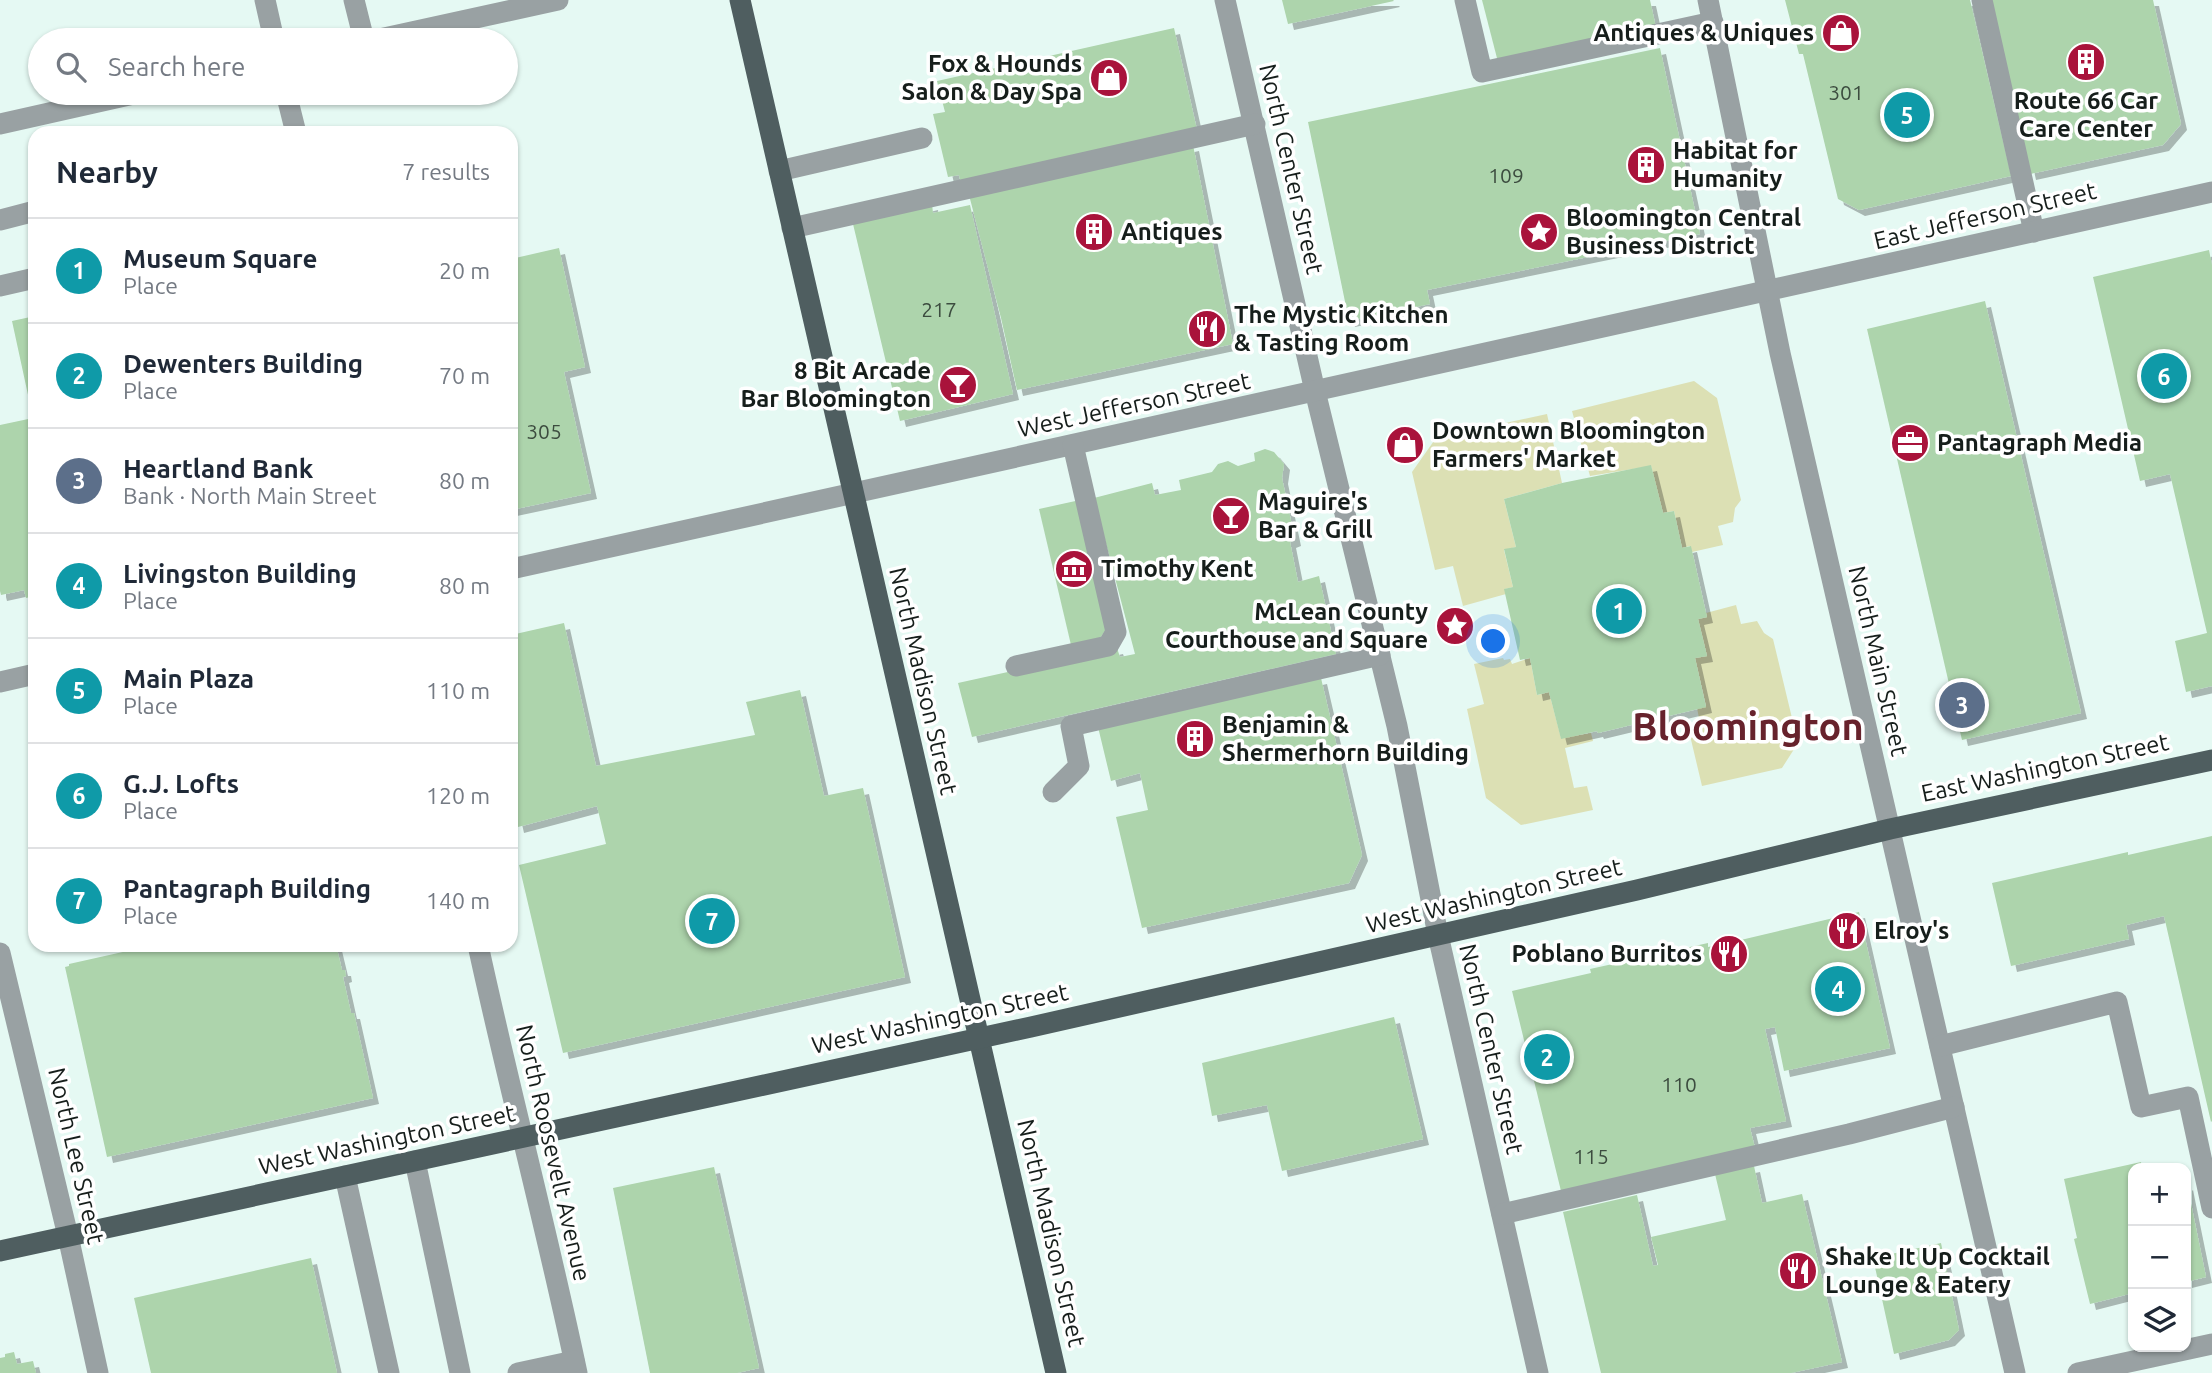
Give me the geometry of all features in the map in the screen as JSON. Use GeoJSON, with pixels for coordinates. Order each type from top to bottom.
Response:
{"type":"FeatureCollection","features":[{"type":"Feature","properties":{"kind":"main road","name":"North Madison Street"},"geometry":{"type":"LineString","coordinates":[[740,0],[1056,1373]]}},
{"type":"Feature","properties":{"kind":"main road","name":"East Washington Street"},"geometry":{"type":"LineString","coordinates":[[1890,829],[2212,760]]}},
{"type":"Feature","properties":{"kind":"main road","name":"West Washington Street"},"geometry":{"type":"LineString","coordinates":[[0,1251],[979,1038],[1637,890],[1890,829]]}},
{"type":"Feature","properties":{"kind":"street"},"geometry":{"type":"LineString","coordinates":[[265,0],[271,28]]}},
{"type":"Feature","properties":{"kind":"street"},"geometry":{"type":"LineString","coordinates":[[354,0],[360,28]]}},
{"type":"Feature","properties":{"kind":"street"},"geometry":{"type":"LineString","coordinates":[[427,28],[558,0]]}},
{"type":"Feature","properties":{"kind":"street","name":"North Center Street"},"geometry":{"type":"LineString","coordinates":[[1225,0],[1315,391],[1397,726],[1438,935],[1538,1373]]}},
{"type":"Feature","properties":{"kind":"street"},"geometry":{"type":"LineString","coordinates":[[1465,0],[1482,72],[1713,22]]}},
{"type":"Feature","properties":{"kind":"street","name":"North Main Street"},"geometry":{"type":"LineString","coordinates":[[1708,0],[1783,366],[2015,1373]]}},
{"type":"Feature","properties":{"kind":"street"},"geometry":{"type":"LineString","coordinates":[[1982,0],[2034,232]]}},
{"type":"Feature","properties":{"kind":"street"},"geometry":{"type":"LineString","coordinates":[[0,124],[85,105]]}},
{"type":"Feature","properties":{"kind":"street"},"geometry":{"type":"LineString","coordinates":[[289,105],[294,126]]}},
{"type":"Feature","properties":{"kind":"street"},"geometry":{"type":"LineString","coordinates":[[792,228],[1255,124]]}},
{"type":"Feature","properties":{"kind":"street"},"geometry":{"type":"LineString","coordinates":[[779,171],[922,138]]}},
{"type":"Feature","properties":{"kind":"street","name":"East Jefferson Street"},"geometry":{"type":"LineString","coordinates":[[1769,291],[2212,192]]}},
{"type":"Feature","properties":{"kind":"street"},"geometry":{"type":"LineString","coordinates":[[0,220],[28,213]]}},
{"type":"Feature","properties":{"kind":"street"},"geometry":{"type":"LineString","coordinates":[[0,286],[28,280]]}},
{"type":"Feature","properties":{"kind":"street","name":"West Jefferson Street"},"geometry":{"type":"LineString","coordinates":[[518,567],[1769,291]]}},
{"type":"Feature","properties":{"kind":"street"},"geometry":{"type":"LineString","coordinates":[[1016,666],[1108,646],[1116,632],[1073,445]]}},
{"type":"Feature","properties":{"kind":"street"},"geometry":{"type":"LineString","coordinates":[[1053,792],[1079,766],[1071,726],[1380,655]]}},
{"type":"Feature","properties":{"kind":"street"},"geometry":{"type":"LineString","coordinates":[[0,682],[28,676]]}},
{"type":"Feature","properties":{"kind":"street","name":"North Roosevelt Avenue"},"geometry":{"type":"LineString","coordinates":[[480,952],[576,1367]]}},
{"type":"Feature","properties":{"kind":"street","name":"North Lee Street"},"geometry":{"type":"LineString","coordinates":[[0,953],[6,1002],[68,1236],[98,1373]]}},
{"type":"Feature","properties":{"kind":"street"},"geometry":{"type":"LineString","coordinates":[[1940,1046],[2117,1002],[2141,1107],[2188,1097],[2212,1208]]}},
{"type":"Feature","properties":{"kind":"street"},"geometry":{"type":"LineString","coordinates":[[1502,1214],[1954,1107]]}},
{"type":"Feature","properties":{"kind":"street"},"geometry":{"type":"LineString","coordinates":[[415,1161],[460,1373]]}},
{"type":"Feature","properties":{"kind":"street"},"geometry":{"type":"LineString","coordinates":[[345,1176],[388,1373]]}},
{"type":"Feature","properties":{"kind":"street"},"geometry":{"type":"LineString","coordinates":[[2078,1373],[2212,1344]]}},
{"type":"Feature","properties":{"kind":"street"},"geometry":{"type":"LineString","coordinates":[[518,1373],[576,1367]]}},
{"type":"Feature","properties":{"kind":"green space"},"geometry":{"type":"Polygon","coordinates":[[[1694,381],[1717,398],[1741,500],[1735,508],[1733,522],[1718,526],[1723,545],[1692,552],[1690,546],[1682,548],[1674,511],[1663,513],[1651,466],[1590,476],[1572,411],[1694,381]]]}},
{"type":"Feature","properties":{"kind":"green space"},"geometry":{"type":"Polygon","coordinates":[[[1547,414],[1562,483],[1504,499],[1516,547],[1504,550],[1513,587],[1505,589],[1506,594],[1463,606],[1453,566],[1435,570],[1412,472],[1436,438],[1547,414]]]}},
{"type":"Feature","properties":{"kind":"green space"},"geometry":{"type":"Polygon","coordinates":[[[1736,605],[1741,624],[1757,621],[1764,633],[1773,639],[1798,743],[1782,768],[1702,786],[1688,727],[1700,723],[1697,708],[1706,706],[1695,658],[1707,656],[1698,619],[1707,617],[1706,613],[1736,605]]]}},
{"type":"Feature","properties":{"kind":"green space"},"geometry":{"type":"Polygon","coordinates":[[[1530,658],[1537,695],[1549,692],[1561,738],[1591,733],[1593,741],[1565,748],[1574,788],[1587,786],[1593,810],[1521,825],[1486,798],[1467,709],[1484,704],[1474,664],[1510,659],[1512,664],[1530,658]]]}},
{"type":"Feature","properties":{"kind":"building"},"geometry":{"type":"Polygon","coordinates":[[[1282,0],[1393,0],[1394,1],[1288,24],[1282,0]]]}},
{"type":"Feature","properties":{"kind":"building"},"geometry":{"type":"Polygon","coordinates":[[[1482,0],[1650,0],[1656,28],[1498,62],[1482,0]]]}},
{"type":"Feature","properties":{"kind":"building"},"geometry":{"type":"Polygon","coordinates":[[[1785,0],[1970,0],[2011,176],[1859,210],[1838,199],[1803,54],[1799,54],[1785,0]]]}},
{"type":"Feature","properties":{"kind":"building","name":"Route 66 Car Care Center"},"geometry":{"type":"Polygon","coordinates":[[[1992,0],[2153,0],[2181,124],[2163,145],[2030,174],[1992,0]]]}},
{"type":"Feature","properties":{"kind":"building"},"geometry":{"type":"Polygon","coordinates":[[[1174,28],[1197,130],[961,183],[959,175],[948,177],[933,114],[945,112],[937,81],[1174,28]]]}},
{"type":"Feature","properties":{"kind":"building"},"geometry":{"type":"Polygon","coordinates":[[[1660,48],[1700,234],[1427,290],[1430,304],[1349,321],[1308,122],[1660,48]]]}},
{"type":"Feature","properties":{"kind":"building","name":"Antiques"},"geometry":{"type":"Polygon","coordinates":[[[1193,145],[1233,344],[1017,390],[969,195],[1193,145]]]}},
{"type":"Feature","properties":{"kind":"building"},"geometry":{"type":"Polygon","coordinates":[[[932,204],[933,213],[970,205],[1013,394],[900,421],[853,224],[932,204]]]}},
{"type":"Feature","properties":{"kind":"building"},"geometry":{"type":"Polygon","coordinates":[[[559,248],[585,367],[564,372],[591,493],[518,509],[518,257],[559,248]]]}},
{"type":"Feature","properties":{"kind":"building"},"geometry":{"type":"Polygon","coordinates":[[[2209,250],[2212,265],[2212,686],[2186,692],[2175,641],[2207,633],[2170,474],[2140,481],[2093,277],[2209,250]]]}},
{"type":"Feature","properties":{"kind":"building"},"geometry":{"type":"Polygon","coordinates":[[[1985,301],[2081,713],[1962,740],[1867,329],[1985,301]]]}},
{"type":"Feature","properties":{"kind":"building"},"geometry":{"type":"Polygon","coordinates":[[[28,318],[28,395],[12,321],[28,318]]]}},
{"type":"Feature","properties":{"kind":"building"},"geometry":{"type":"Polygon","coordinates":[[[28,419],[26,598],[24,590],[1,595],[0,591],[0,425],[28,419]]]}},
{"type":"Feature","properties":{"kind":"building"},"geometry":{"type":"Polygon","coordinates":[[[1265,449],[1274,452],[1284,464],[1282,478],[1295,540],[1290,542],[1298,582],[1319,576],[1336,654],[972,737],[958,683],[1117,648],[1120,657],[1135,654],[1094,498],[1152,483],[1155,495],[1181,490],[1179,480],[1212,472],[1218,464],[1228,461],[1238,466],[1255,461],[1254,453],[1265,449]]]}},
{"type":"Feature","properties":{"kind":"building"},"geometry":{"type":"Polygon","coordinates":[[[1651,465],[1663,513],[1674,511],[1682,548],[1691,546],[1707,617],[1698,619],[1707,656],[1695,658],[1706,707],[1598,733],[1597,731],[1561,739],[1549,692],[1537,695],[1530,658],[1520,660],[1504,589],[1513,587],[1504,549],[1516,547],[1504,499],[1562,483],[1651,465]]]}},
{"type":"Feature","properties":{"kind":"building","name":"Timothy Kent"},"geometry":{"type":"Polygon","coordinates":[[[1080,500],[1108,626],[1100,638],[1071,645],[1039,509],[1080,500]]]}},
{"type":"Feature","properties":{"kind":"building"},"geometry":{"type":"Polygon","coordinates":[[[564,623],[596,766],[755,735],[746,702],[800,690],[824,796],[863,788],[905,977],[563,1053],[519,865],[606,844],[597,806],[518,827],[518,633],[564,623]]]}},
{"type":"Feature","properties":{"kind":"building"},"geometry":{"type":"Polygon","coordinates":[[[1321,678],[1362,855],[1349,883],[1142,928],[1116,817],[1148,810],[1140,773],[1111,781],[1098,727],[1321,678]]]}},
{"type":"Feature","properties":{"kind":"building"},"geometry":{"type":"Polygon","coordinates":[[[2212,836],[2211,1122],[2164,916],[2126,925],[2129,939],[2011,966],[1992,883],[2212,836]]]}},
{"type":"Feature","properties":{"kind":"building"},"geometry":{"type":"Polygon","coordinates":[[[1859,912],[1890,1048],[1784,1071],[1775,1027],[1765,1029],[1786,1121],[1750,1128],[1755,1148],[1561,1191],[1512,991],[1591,973],[1590,969],[1708,943],[1708,947],[1859,912]]]}},
{"type":"Feature","properties":{"kind":"building"},"geometry":{"type":"Polygon","coordinates":[[[123,952],[338,952],[342,970],[345,970],[346,976],[343,977],[373,1098],[107,1157],[65,967],[123,952]]]}},
{"type":"Feature","properties":{"kind":"building"},"geometry":{"type":"Polygon","coordinates":[[[1394,1017],[1423,1139],[1282,1171],[1267,1105],[1212,1116],[1202,1063],[1394,1017]]]}},
{"type":"Feature","properties":{"kind":"building"},"geometry":{"type":"Polygon","coordinates":[[[2128,1165],[2128,1294],[2090,1304],[2074,1239],[2077,1238],[2064,1179],[2128,1165]]]}},
{"type":"Feature","properties":{"kind":"building"},"geometry":{"type":"Polygon","coordinates":[[[1754,1166],[1762,1203],[1802,1194],[1842,1362],[1791,1373],[1601,1373],[1563,1212],[1637,1195],[1653,1266],[1658,1265],[1651,1237],[1726,1220],[1715,1174],[1754,1166]]]}},
{"type":"Feature","properties":{"kind":"building"},"geometry":{"type":"Polygon","coordinates":[[[714,1167],[759,1368],[737,1373],[650,1373],[613,1188],[714,1167]]]}},
{"type":"Feature","properties":{"kind":"building"},"geometry":{"type":"Polygon","coordinates":[[[2191,1204],[2206,1277],[2191,1281],[2191,1204]]]}},
{"type":"Feature","properties":{"kind":"building"},"geometry":{"type":"Polygon","coordinates":[[[1941,1243],[1959,1330],[1949,1340],[1894,1354],[1873,1258],[1941,1243]]]}},
{"type":"Feature","properties":{"kind":"building"},"geometry":{"type":"Polygon","coordinates":[[[311,1258],[337,1373],[151,1373],[134,1298],[311,1258]]]}},
{"type":"Feature","properties":{"kind":"building"},"geometry":{"type":"Polygon","coordinates":[[[14,1352],[17,1364],[33,1361],[36,1373],[0,1373],[0,1358],[14,1352]]]}},
{"type":"Feature","properties":{"kind":"place","name":"Antiques & Uniques"},"geometry":{"type":"Point","coordinates":[1841,33]}},
{"type":"Feature","properties":{"kind":"place","name":"Route 66 Car Care Center"},"geometry":{"type":"Point","coordinates":[2086,62]}},
{"type":"Feature","properties":{"kind":"place","name":"Fox & Hounds Salon & Day Spa"},"geometry":{"type":"Point","coordinates":[1109,78]}},
{"type":"Feature","properties":{"kind":"place","name":"Main Plaza"},"geometry":{"type":"Point","coordinates":[1907,115]}},
{"type":"Feature","properties":{"kind":"place","name":"Habitat for Humanity"},"geometry":{"type":"Point","coordinates":[1646,165]}},
{"type":"Feature","properties":{"kind":"place","name":"Antiques"},"geometry":{"type":"Point","coordinates":[1094,232]}},
{"type":"Feature","properties":{"kind":"place","name":"Bloomington Central Business District"},"geometry":{"type":"Point","coordinates":[1539,232]}},
{"type":"Feature","properties":{"kind":"place","name":"The Mystic Kitchen & Tasting Room"},"geometry":{"type":"Point","coordinates":[1207,329]}},
{"type":"Feature","properties":{"kind":"place","name":"G.J. Lofts"},"geometry":{"type":"Point","coordinates":[2164,376]}},
{"type":"Feature","properties":{"kind":"place","name":"8 Bit Arcade Bar Bloomington"},"geometry":{"type":"Point","coordinates":[958,385]}},
{"type":"Feature","properties":{"kind":"place","name":"Pantagraph Media"},"geometry":{"type":"Point","coordinates":[1910,443]}},
{"type":"Feature","properties":{"kind":"place","name":"Downtown Bloomington Farmers' Market"},"geometry":{"type":"Point","coordinates":[1405,445]}},
{"type":"Feature","properties":{"kind":"place","name":"Maguire's Bar & Grill"},"geometry":{"type":"Point","coordinates":[1231,516]}},
{"type":"Feature","properties":{"kind":"place","name":"Timothy Kent"},"geometry":{"type":"Point","coordinates":[1074,569]}},
{"type":"Feature","properties":{"kind":"place","name":"Museum Square"},"geometry":{"type":"Point","coordinates":[1619,611]}},
{"type":"Feature","properties":{"kind":"place","name":"McLean County Courthouse and Square"},"geometry":{"type":"Point","coordinates":[1455,626]}},
{"type":"Feature","properties":{"kind":"place","name":"Heartland Bank"},"geometry":{"type":"Point","coordinates":[1962,705]}},
{"type":"Feature","properties":{"kind":"place","name":"Benjamin & Shermerhorn Building"},"geometry":{"type":"Point","coordinates":[1195,739]}},
{"type":"Feature","properties":{"kind":"place","name":"Pantagraph Building"},"geometry":{"type":"Point","coordinates":[712,921]}},
{"type":"Feature","properties":{"kind":"place","name":"Elroy's"},"geometry":{"type":"Point","coordinates":[1847,931]}},
{"type":"Feature","properties":{"kind":"place","name":"Poblano Burritos"},"geometry":{"type":"Point","coordinates":[1729,954]}},
{"type":"Feature","properties":{"kind":"place","name":"Livingston Building"},"geometry":{"type":"Point","coordinates":[1838,989]}},
{"type":"Feature","properties":{"kind":"place","name":"Dewenters Building"},"geometry":{"type":"Point","coordinates":[1547,1057]}},
{"type":"Feature","properties":{"kind":"place","name":"Shake It Up Cocktail Lounge & Eatery"},"geometry":{"type":"Point","coordinates":[1798,1271]}},
{"type":"Feature","properties":{"kind":"district","name":"Bloomington"},"geometry":{"type":"Point","coordinates":[1748,727]}}]}
